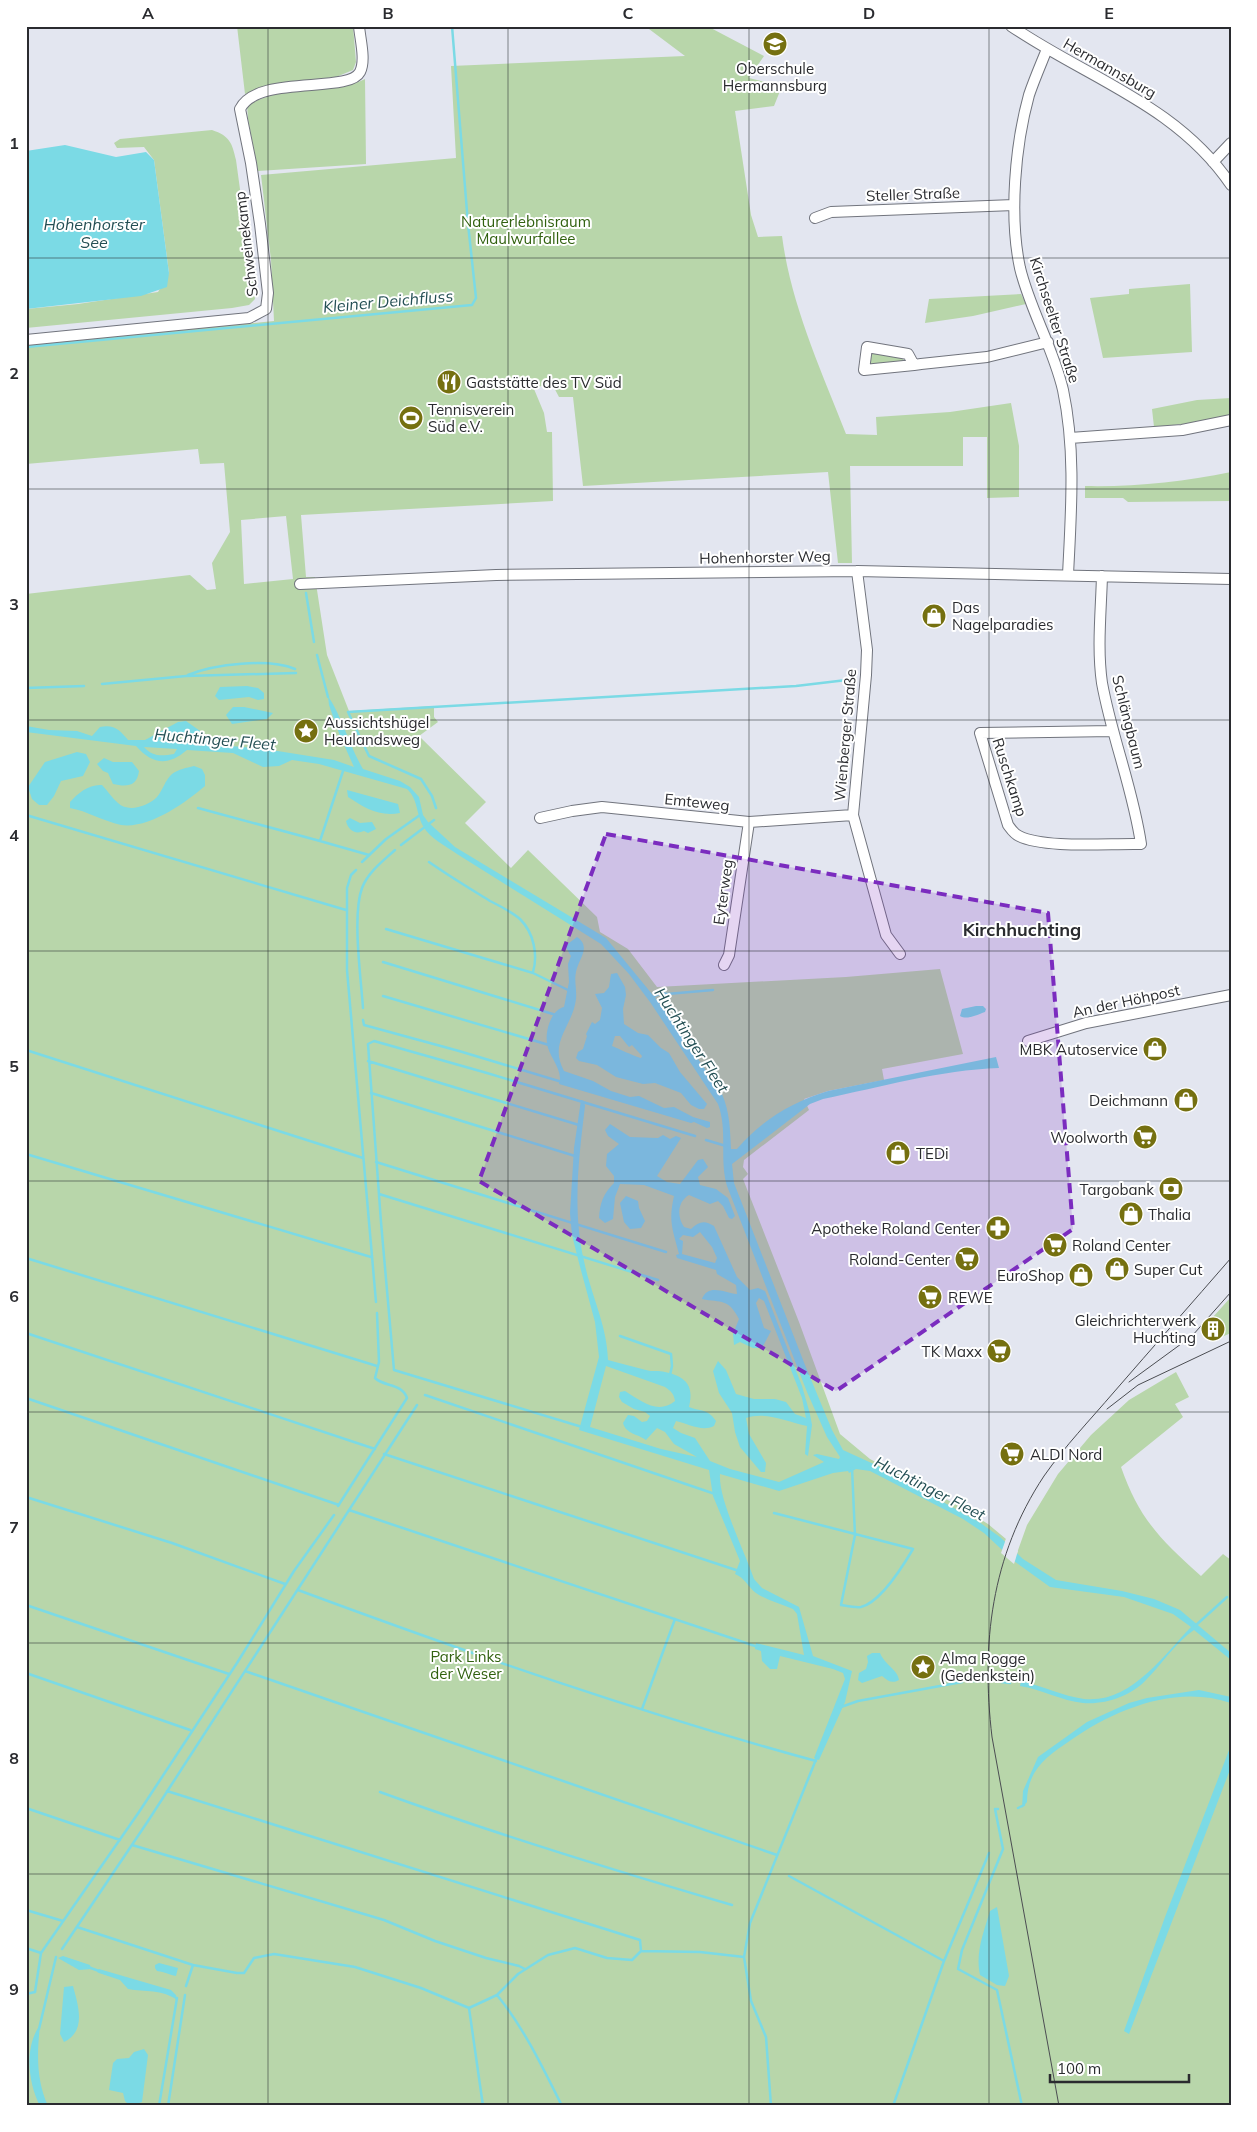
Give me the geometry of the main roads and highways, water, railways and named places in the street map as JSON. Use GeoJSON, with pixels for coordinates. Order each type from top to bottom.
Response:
{"type":"FeatureCollection","features":[{"type":"Feature","properties":{"kind":"water","name":"Hohenhorster See"},"geometry":{"type":"Polygon","coordinates":[[[65,145],[116,157],[146,152],[154,160],[169,273],[167,287],[141,296],[26,309],[26,151],[65,145]]]}},
{"type":"Feature","properties":{"kind":"water"},"geometry":{"type":"Polygon","coordinates":[[[247,686],[258,688],[264,693],[264,699],[258,700],[249,697],[219,700],[215,696],[220,687],[247,686]]]}},
{"type":"Feature","properties":{"kind":"water"},"geometry":{"type":"Polygon","coordinates":[[[328,696],[338,713],[363,769],[400,781],[410,787],[419,797],[423,815],[428,822],[455,847],[606,938],[661,1005],[722,1094],[728,1114],[731,1149],[737,1149],[757,1129],[778,1113],[815,1095],[996,1057],[999,1068],[955,1072],[889,1084],[823,1099],[810,1104],[732,1164],[734,1183],[805,1365],[832,1430],[843,1450],[878,1466],[979,1522],[1000,1537],[1023,1559],[1056,1580],[1122,1591],[1154,1599],[1180,1610],[1231,1653],[1231,1660],[1194,1630],[1181,1641],[1140,1686],[1125,1695],[1109,1701],[1083,1703],[1020,1686],[1021,1681],[1068,1696],[1084,1699],[1101,1699],[1116,1694],[1144,1676],[1191,1627],[1173,1614],[1124,1597],[1050,1587],[1014,1561],[984,1533],[963,1519],[870,1471],[856,1469],[849,1473],[848,1471],[833,1473],[779,1491],[720,1474],[723,1497],[754,1579],[762,1588],[799,1607],[813,1656],[852,1671],[845,1702],[819,1760],[814,1758],[845,1679],[843,1673],[780,1656],[777,1669],[770,1669],[762,1661],[761,1651],[755,1649],[756,1643],[804,1655],[797,1614],[793,1609],[756,1593],[735,1574],[740,1561],[713,1496],[709,1470],[579,1430],[599,1357],[595,1322],[572,1235],[570,1213],[574,1148],[581,1100],[584,1101],[585,1106],[577,1203],[580,1242],[587,1274],[602,1322],[608,1360],[648,1371],[673,1374],[684,1380],[690,1393],[689,1407],[707,1412],[716,1421],[714,1426],[705,1428],[676,1421],[673,1428],[695,1438],[710,1461],[730,1469],[779,1482],[824,1462],[813,1455],[817,1454],[839,1459],[840,1457],[827,1437],[807,1392],[727,1186],[721,1114],[718,1104],[650,1002],[629,974],[601,944],[433,838],[423,826],[413,797],[407,789],[319,764],[292,760],[279,766],[263,767],[233,753],[187,750],[173,759],[161,761],[148,757],[136,746],[26,732],[26,726],[49,730],[77,731],[92,736],[100,727],[109,726],[119,731],[128,740],[145,740],[178,722],[186,721],[220,745],[265,749],[334,760],[354,767],[329,705],[328,696]],[[177,735],[158,741],[204,744],[192,736],[177,735]],[[144,747],[154,754],[165,755],[174,754],[177,749],[144,747]],[[606,1366],[590,1427],[661,1449],[697,1457],[674,1444],[665,1432],[657,1428],[646,1440],[625,1427],[623,1423],[628,1415],[634,1416],[642,1422],[647,1421],[650,1416],[622,1402],[619,1397],[620,1392],[625,1391],[643,1402],[656,1407],[669,1405],[675,1401],[674,1396],[665,1387],[606,1366]]]}},
{"type":"Feature","properties":{"kind":"water"},"geometry":{"type":"Polygon","coordinates":[[[233,707],[244,707],[273,713],[267,719],[232,724],[226,715],[233,707]]]}},
{"type":"Feature","properties":{"kind":"water"},"geometry":{"type":"Polygon","coordinates":[[[77,752],[86,754],[90,762],[83,776],[61,781],[54,796],[47,805],[39,805],[32,799],[28,787],[45,762],[77,752]]]}},
{"type":"Feature","properties":{"kind":"water"},"geometry":{"type":"Polygon","coordinates":[[[104,758],[113,762],[132,762],[139,771],[136,780],[130,785],[113,784],[108,773],[103,771],[97,764],[104,758]]]}},
{"type":"Feature","properties":{"kind":"water"},"geometry":{"type":"Polygon","coordinates":[[[194,766],[202,769],[205,775],[205,786],[177,807],[155,819],[132,825],[121,825],[70,808],[70,802],[77,795],[97,785],[102,785],[122,806],[127,808],[138,807],[149,803],[157,797],[172,774],[194,766]]]}},
{"type":"Feature","properties":{"kind":"water"},"geometry":{"type":"Polygon","coordinates":[[[347,790],[398,804],[400,813],[385,814],[372,811],[348,797],[347,790]]]}},
{"type":"Feature","properties":{"kind":"water"},"geometry":{"type":"Polygon","coordinates":[[[350,818],[360,823],[372,822],[376,829],[368,833],[364,831],[355,832],[347,824],[346,821],[350,818]]]}},
{"type":"Feature","properties":{"kind":"water"},"geometry":{"type":"Polygon","coordinates":[[[577,937],[584,949],[576,972],[574,1009],[560,1043],[560,1061],[564,1071],[593,1081],[611,1091],[630,1097],[639,1096],[664,1108],[674,1107],[693,1117],[710,1122],[710,1127],[707,1128],[694,1122],[691,1123],[559,1084],[558,1068],[548,1048],[547,1033],[552,1017],[559,1009],[564,1007],[569,982],[568,964],[571,956],[565,946],[577,937]]]}},
{"type":"Feature","properties":{"kind":"water"},"geometry":{"type":"Polygon","coordinates":[[[617,973],[625,987],[624,1024],[638,1033],[648,1035],[669,1053],[680,1072],[707,1104],[704,1109],[691,1105],[681,1093],[655,1083],[643,1084],[616,1077],[597,1065],[579,1061],[576,1058],[578,1052],[583,1049],[586,1034],[592,1022],[595,1024],[600,1020],[602,1008],[595,994],[604,993],[609,987],[611,974],[617,973]],[[615,1036],[612,1046],[641,1058],[642,1056],[632,1045],[629,1047],[620,1036],[615,1036]]]}},
{"type":"Feature","properties":{"kind":"water"},"geometry":{"type":"Polygon","coordinates":[[[983,1006],[986,1009],[985,1012],[969,1017],[960,1016],[962,1009],[983,1006]]]}},
{"type":"Feature","properties":{"kind":"water"},"geometry":{"type":"Polygon","coordinates":[[[610,1124],[630,1137],[658,1138],[663,1135],[670,1139],[676,1136],[681,1138],[657,1176],[667,1182],[680,1184],[698,1160],[703,1159],[708,1167],[698,1177],[700,1185],[716,1189],[728,1198],[735,1216],[732,1219],[729,1218],[718,1201],[710,1204],[689,1195],[680,1206],[680,1219],[684,1227],[691,1229],[702,1222],[714,1226],[737,1277],[750,1290],[758,1288],[765,1291],[802,1386],[810,1414],[812,1425],[808,1456],[805,1454],[807,1426],[769,1416],[746,1418],[749,1434],[766,1463],[765,1472],[761,1472],[740,1447],[732,1413],[719,1393],[713,1371],[718,1361],[726,1370],[736,1394],[754,1399],[775,1399],[786,1402],[795,1414],[806,1418],[802,1398],[764,1301],[759,1298],[756,1303],[764,1328],[771,1331],[762,1348],[753,1348],[740,1342],[734,1345],[733,1334],[739,1319],[735,1312],[728,1304],[702,1299],[708,1291],[713,1290],[737,1294],[736,1285],[717,1274],[716,1270],[677,1258],[676,1255],[679,1254],[671,1219],[674,1196],[644,1185],[620,1184],[615,1197],[613,1219],[605,1223],[599,1218],[603,1199],[614,1183],[614,1176],[606,1166],[607,1154],[619,1144],[608,1136],[605,1130],[610,1124]],[[700,1232],[693,1237],[683,1235],[679,1239],[683,1241],[682,1254],[715,1263],[717,1258],[712,1247],[700,1232]]]}},
{"type":"Feature","properties":{"kind":"water"},"geometry":{"type":"Polygon","coordinates":[[[626,1196],[638,1201],[645,1221],[641,1228],[630,1229],[624,1222],[620,1203],[626,1196]]]}},
{"type":"Feature","properties":{"kind":"water"},"geometry":{"type":"Polygon","coordinates":[[[872,1653],[880,1653],[896,1673],[899,1680],[894,1682],[882,1676],[862,1683],[858,1680],[859,1673],[866,1669],[867,1656],[872,1653]]]}},
{"type":"Feature","properties":{"kind":"water"},"geometry":{"type":"Polygon","coordinates":[[[1199,1690],[1231,1697],[1231,1703],[1189,1696],[1168,1698],[1147,1703],[1107,1718],[1062,1746],[1040,1765],[1030,1781],[1027,1802],[1022,1808],[1023,1791],[1038,1757],[1087,1722],[1129,1703],[1147,1698],[1199,1690]]]}},
{"type":"Feature","properties":{"kind":"water"},"geometry":{"type":"Polygon","coordinates":[[[1231,1745],[1231,1767],[1129,2034],[1124,2031],[1165,1917],[1231,1745]]]}},
{"type":"Feature","properties":{"kind":"water"},"geometry":{"type":"Polygon","coordinates":[[[997,1907],[1009,1976],[1005,1986],[997,1985],[980,1975],[979,1967],[979,1950],[985,1926],[990,1911],[997,1907]]]}},
{"type":"Feature","properties":{"kind":"water"},"geometry":{"type":"Polygon","coordinates":[[[63,1956],[90,1965],[91,1969],[79,1970],[58,1958],[63,1956]]]}},
{"type":"Feature","properties":{"kind":"water"},"geometry":{"type":"Polygon","coordinates":[[[159,1963],[178,1968],[176,1976],[157,1971],[155,1965],[159,1963]]]}},
{"type":"Feature","properties":{"kind":"water"},"geometry":{"type":"Polygon","coordinates":[[[99,1969],[171,1990],[176,1995],[177,2000],[159,1992],[128,1989],[120,1980],[97,1972],[99,1969]]]}},
{"type":"Feature","properties":{"kind":"water"},"geometry":{"type":"Polygon","coordinates":[[[73,1986],[78,2009],[78,2024],[76,2031],[64,2042],[60,2034],[64,1987],[73,1986]]]}},
{"type":"Feature","properties":{"kind":"water"},"geometry":{"type":"Polygon","coordinates":[[[40,2025],[38,2066],[41,2086],[48,2106],[40,2106],[33,2087],[29,2065],[32,2044],[40,2025]]]}},
{"type":"Feature","properties":{"kind":"water"},"geometry":{"type":"Polygon","coordinates":[[[144,2049],[148,2055],[142,2102],[130,2106],[125,2101],[123,2093],[109,2090],[113,2063],[117,2059],[129,2058],[134,2052],[144,2049]]]}},
{"type":"Feature","properties":{"kind":"waterway","name":"Kleiner Deichfluss"},"geometry":{"type":"LineString","coordinates":[[26,347],[472,305],[476,298],[452,26]]}},
{"type":"Feature","properties":{"kind":"waterway"},"geometry":{"type":"LineString","coordinates":[[306,593],[314,642]]}},
{"type":"Feature","properties":{"kind":"waterway"},"geometry":{"type":"LineString","coordinates":[[317,655],[328,697]]}},
{"type":"Feature","properties":{"kind":"waterway"},"geometry":{"type":"LineString","coordinates":[[188,675],[227,665],[256,663],[295,669]]}},
{"type":"Feature","properties":{"kind":"waterway"},"geometry":{"type":"LineString","coordinates":[[102,684],[186,676],[296,673]]}},
{"type":"Feature","properties":{"kind":"waterway"},"geometry":{"type":"LineString","coordinates":[[436,808],[432,796],[421,779],[369,756],[348,712],[796,686],[855,679]]}},
{"type":"Feature","properties":{"kind":"waterway"},"geometry":{"type":"LineString","coordinates":[[26,688],[84,686]]}},
{"type":"Feature","properties":{"kind":"waterway"},"geometry":{"type":"LineString","coordinates":[[198,808],[320,841],[344,768]]}},
{"type":"Feature","properties":{"kind":"waterway"},"geometry":{"type":"LineString","coordinates":[[26,815],[346,910]]}},
{"type":"Feature","properties":{"kind":"waterway"},"geometry":{"type":"LineString","coordinates":[[362,862],[386,839],[420,815]]}},
{"type":"Feature","properties":{"kind":"waterway"},"geometry":{"type":"LineString","coordinates":[[401,845],[434,820]]}},
{"type":"Feature","properties":{"kind":"waterway"},"geometry":{"type":"LineString","coordinates":[[320,841],[369,855]]}},
{"type":"Feature","properties":{"kind":"waterway"},"geometry":{"type":"LineString","coordinates":[[363,1008],[357,930],[359,900],[362,888],[368,877],[395,850]]}},
{"type":"Feature","properties":{"kind":"waterway"},"geometry":{"type":"LineString","coordinates":[[429,862],[520,919],[529,931],[534,944],[535,959],[533,972]]}},
{"type":"Feature","properties":{"kind":"waterway"},"geometry":{"type":"LineString","coordinates":[[356,870],[351,875],[347,888],[347,970],[376,1302]]}},
{"type":"Feature","properties":{"kind":"waterway"},"geometry":{"type":"LineString","coordinates":[[386,929],[533,973],[570,991]]}},
{"type":"Feature","properties":{"kind":"waterway"},"geometry":{"type":"LineString","coordinates":[[383,962],[556,1015]]}},
{"type":"Feature","properties":{"kind":"waterway","name":"Huchtinger Fleet"},"geometry":{"type":"LineString","coordinates":[[653,997],[661,993],[713,990]]}},
{"type":"Feature","properties":{"kind":"waterway"},"geometry":{"type":"LineString","coordinates":[[383,996],[549,1045]]}},
{"type":"Feature","properties":{"kind":"waterway"},"geometry":{"type":"LineString","coordinates":[[363,1020],[364,1025],[562,1082]]}},
{"type":"Feature","properties":{"kind":"waterway"},"geometry":{"type":"LineString","coordinates":[[582,1427],[394,1370],[368,1044],[374,1041],[695,1136]]}},
{"type":"Feature","properties":{"kind":"waterway"},"geometry":{"type":"LineString","coordinates":[[26,1050],[363,1158]]}},
{"type":"Feature","properties":{"kind":"waterway"},"geometry":{"type":"LineString","coordinates":[[368,1061],[579,1125]]}},
{"type":"Feature","properties":{"kind":"waterway"},"geometry":{"type":"LineString","coordinates":[[371,1093],[575,1156]]}},
{"type":"Feature","properties":{"kind":"waterway"},"geometry":{"type":"LineString","coordinates":[[706,1140],[726,1146]]}},
{"type":"Feature","properties":{"kind":"waterway"},"geometry":{"type":"LineString","coordinates":[[26,1154],[371,1257]]}},
{"type":"Feature","properties":{"kind":"waterway"},"geometry":{"type":"LineString","coordinates":[[376,1162],[666,1252]]}},
{"type":"Feature","properties":{"kind":"waterway"},"geometry":{"type":"LineString","coordinates":[[379,1194],[658,1280]]}},
{"type":"Feature","properties":{"kind":"waterway"},"geometry":{"type":"LineString","coordinates":[[26,1258],[377,1366]]}},
{"type":"Feature","properties":{"kind":"waterway"},"geometry":{"type":"LineString","coordinates":[[338,1506],[407,1398],[405,1393],[397,1387],[383,1383],[375,1378],[379,1362],[377,1313]]}},
{"type":"Feature","properties":{"kind":"waterway"},"geometry":{"type":"LineString","coordinates":[[26,1333],[375,1449]]}},
{"type":"Feature","properties":{"kind":"waterway"},"geometry":{"type":"LineString","coordinates":[[620,1336],[671,1354],[672,1366],[670,1375]]}},
{"type":"Feature","properties":{"kind":"waterway"},"geometry":{"type":"LineString","coordinates":[[425,1395],[715,1494]]}},
{"type":"Feature","properties":{"kind":"waterway"},"geometry":{"type":"LineString","coordinates":[[26,1398],[339,1505]]}},
{"type":"Feature","properties":{"kind":"waterway"},"geometry":{"type":"LineString","coordinates":[[62,1949],[148,1821],[417,1405]]}},
{"type":"Feature","properties":{"kind":"waterway"},"geometry":{"type":"LineString","coordinates":[[384,1454],[739,1571]]}},
{"type":"Feature","properties":{"kind":"waterway"},"geometry":{"type":"LineString","coordinates":[[774,1513],[913,1549],[884,1591],[869,1604],[861,1607],[841,1605],[855,1535],[852,1468]]}},
{"type":"Feature","properties":{"kind":"waterway"},"geometry":{"type":"LineString","coordinates":[[26,1497],[172,1543],[285,1584]]}},
{"type":"Feature","properties":{"kind":"waterway"},"geometry":{"type":"LineString","coordinates":[[349,1510],[758,1647]]}},
{"type":"Feature","properties":{"kind":"waterway"},"geometry":{"type":"LineString","coordinates":[[26,1994],[35,1992],[41,1953],[139,1812],[237,1663],[294,1571],[334,1515]]}},
{"type":"Feature","properties":{"kind":"waterway"},"geometry":{"type":"LineString","coordinates":[[298,1590],[426,1637],[555,1681],[685,1723],[816,1761]]}},
{"type":"Feature","properties":{"kind":"waterway"},"geometry":{"type":"LineString","coordinates":[[1195,1626],[1227,1597]]}},
{"type":"Feature","properties":{"kind":"waterway"},"geometry":{"type":"LineString","coordinates":[[26,1605],[229,1674]]}},
{"type":"Feature","properties":{"kind":"waterway"},"geometry":{"type":"LineString","coordinates":[[642,1709],[675,1619]]}},
{"type":"Feature","properties":{"kind":"waterway"},"geometry":{"type":"LineString","coordinates":[[245,1671],[777,1855]]}},
{"type":"Feature","properties":{"kind":"waterway"},"geometry":{"type":"LineString","coordinates":[[26,1673],[190,1730]]}},
{"type":"Feature","properties":{"kind":"waterway"},"geometry":{"type":"LineString","coordinates":[[970,1681],[980,1681]]}},
{"type":"Feature","properties":{"kind":"waterway"},"geometry":{"type":"LineString","coordinates":[[841,1707],[858,1701],[962,1682]]}},
{"type":"Feature","properties":{"kind":"waterway"},"geometry":{"type":"LineString","coordinates":[[1001,1682],[1010,1683]]}},
{"type":"Feature","properties":{"kind":"waterway"},"geometry":{"type":"LineString","coordinates":[[771,2106],[766,2037],[751,2001],[744,1957],[750,1923],[817,1757]]}},
{"type":"Feature","properties":{"kind":"waterway"},"geometry":{"type":"LineString","coordinates":[[167,1791],[640,1940],[641,1951]]}},
{"type":"Feature","properties":{"kind":"waterway"},"geometry":{"type":"LineString","coordinates":[[380,1792],[554,1851],[732,1905]]}},
{"type":"Feature","properties":{"kind":"waterway"},"geometry":{"type":"LineString","coordinates":[[1018,1808],[1024,1805]]}},
{"type":"Feature","properties":{"kind":"waterway"},"geometry":{"type":"LineString","coordinates":[[26,1808],[120,1840]]}},
{"type":"Feature","properties":{"kind":"waterway"},"geometry":{"type":"LineString","coordinates":[[998,1809],[995,1809],[1003,1849],[962,1950],[958,1969],[997,1990],[1022,2106]]}},
{"type":"Feature","properties":{"kind":"waterway"},"geometry":{"type":"LineString","coordinates":[[132,1845],[384,1920],[435,1941],[525,1969]]}},
{"type":"Feature","properties":{"kind":"waterway"},"geometry":{"type":"LineString","coordinates":[[944,1961],[989,1853]]}},
{"type":"Feature","properties":{"kind":"waterway"},"geometry":{"type":"LineString","coordinates":[[789,1876],[944,1961],[893,2106]]}},
{"type":"Feature","properties":{"kind":"waterway"},"geometry":{"type":"LineString","coordinates":[[26,1910],[63,1921]]}},
{"type":"Feature","properties":{"kind":"waterway"},"geometry":{"type":"LineString","coordinates":[[77,1927],[193,1965],[237,1973],[244,1973],[254,1958],[274,1954],[355,1967],[421,1988],[469,2008],[497,1995],[518,1974],[548,1955],[575,1948],[607,1958],[632,1960],[641,1951],[700,1952],[744,1957]]}},
{"type":"Feature","properties":{"kind":"waterway"},"geometry":{"type":"LineString","coordinates":[[26,1948],[41,1953]]}},
{"type":"Feature","properties":{"kind":"waterway"},"geometry":{"type":"LineString","coordinates":[[39,2029],[56,1957]]}},
{"type":"Feature","properties":{"kind":"waterway"},"geometry":{"type":"LineString","coordinates":[[186,1986],[193,1965]]}},
{"type":"Feature","properties":{"kind":"waterway"},"geometry":{"type":"LineString","coordinates":[[88,1967],[99,1971]]}},
{"type":"Feature","properties":{"kind":"waterway"},"geometry":{"type":"LineString","coordinates":[[168,2106],[185,1995]]}},
{"type":"Feature","properties":{"kind":"waterway"},"geometry":{"type":"LineString","coordinates":[[497,1995],[524,2035],[562,2106]]}},
{"type":"Feature","properties":{"kind":"waterway"},"geometry":{"type":"LineString","coordinates":[[159,2106],[177,1998]]}},
{"type":"Feature","properties":{"kind":"waterway"},"geometry":{"type":"LineString","coordinates":[[469,2008],[483,2106]]}},
{"type":"Feature","properties":{"kind":"tram line"},"geometry":{"type":"LineString","coordinates":[[1059,2106],[992,1737],[988,1668],[994,1602],[1001,1569],[1012,1537],[1026,1506],[1044,1476],[1078,1433],[1231,1258]]}},
{"type":"Feature","properties":{"kind":"tram line"},"geometry":{"type":"LineString","coordinates":[[1129,1382],[1192,1336],[1231,1292]]}},
{"type":"Feature","properties":{"kind":"tram line"},"geometry":{"type":"LineString","coordinates":[[1107,1409],[1138,1385],[1231,1341]]}},
{"type":"Feature","properties":{"kind":"place","name":"Oberschule Hermannsburg"},"geometry":{"type":"Point","coordinates":[775,44]}},
{"type":"Feature","properties":{"kind":"place","name":"Gaststätte des TV Süd"},"geometry":{"type":"Point","coordinates":[449,382]}},
{"type":"Feature","properties":{"kind":"place","name":"Tennisverein Süd e.V."},"geometry":{"type":"Point","coordinates":[411,418]}},
{"type":"Feature","properties":{"kind":"place","name":"Das Nagelparadies"},"geometry":{"type":"Point","coordinates":[934,616]}},
{"type":"Feature","properties":{"kind":"place","name":"Aussichtshügel Heulandsweg"},"geometry":{"type":"Point","coordinates":[306,731]}},
{"type":"Feature","properties":{"kind":"place","name":"MBK Autoservice"},"geometry":{"type":"Point","coordinates":[1155,1049]}},
{"type":"Feature","properties":{"kind":"place","name":"Deichmann"},"geometry":{"type":"Point","coordinates":[1186,1100]}},
{"type":"Feature","properties":{"kind":"place","name":"Woolworth"},"geometry":{"type":"Point","coordinates":[1145,1137]}},
{"type":"Feature","properties":{"kind":"place","name":"TEDi"},"geometry":{"type":"Point","coordinates":[898,1153]}},
{"type":"Feature","properties":{"kind":"place","name":"Targobank"},"geometry":{"type":"Point","coordinates":[1171,1189]}},
{"type":"Feature","properties":{"kind":"place","name":"Thalia"},"geometry":{"type":"Point","coordinates":[1131,1214]}},
{"type":"Feature","properties":{"kind":"place","name":"Apotheke Roland Center"},"geometry":{"type":"Point","coordinates":[998,1228]}},
{"type":"Feature","properties":{"kind":"place","name":"Roland Center"},"geometry":{"type":"Point","coordinates":[1055,1245]}},
{"type":"Feature","properties":{"kind":"place","name":"Roland-Center"},"geometry":{"type":"Point","coordinates":[967,1259]}},
{"type":"Feature","properties":{"kind":"place","name":"Super Cut"},"geometry":{"type":"Point","coordinates":[1117,1269]}},
{"type":"Feature","properties":{"kind":"place","name":"EuroShop"},"geometry":{"type":"Point","coordinates":[1081,1275]}},
{"type":"Feature","properties":{"kind":"place","name":"REWE"},"geometry":{"type":"Point","coordinates":[930,1297]}},
{"type":"Feature","properties":{"kind":"place","name":"Gleichrichterwerk Huchting"},"geometry":{"type":"Point","coordinates":[1213,1329]}},
{"type":"Feature","properties":{"kind":"place","name":"TK Maxx"},"geometry":{"type":"Point","coordinates":[999,1351]}},
{"type":"Feature","properties":{"kind":"place","name":"ALDI Nord"},"geometry":{"type":"Point","coordinates":[1012,1454]}},
{"type":"Feature","properties":{"kind":"place","name":"Alma Rogge (Gedenkstein)"},"geometry":{"type":"Point","coordinates":[923,1667]}},
{"type":"Feature","properties":{"kind":"district","name":"Kirchhuchting"},"geometry":{"type":"Point","coordinates":[1022,929]}},
{"type":"Feature","properties":{"kind":"park label","name":"Naturerlebnisraum Maulwurfallee"},"geometry":{"type":"Point","coordinates":[526,230]}},
{"type":"Feature","properties":{"kind":"park label","name":"Park Links der Weser"},"geometry":{"type":"Point","coordinates":[466,1664]}}]}
